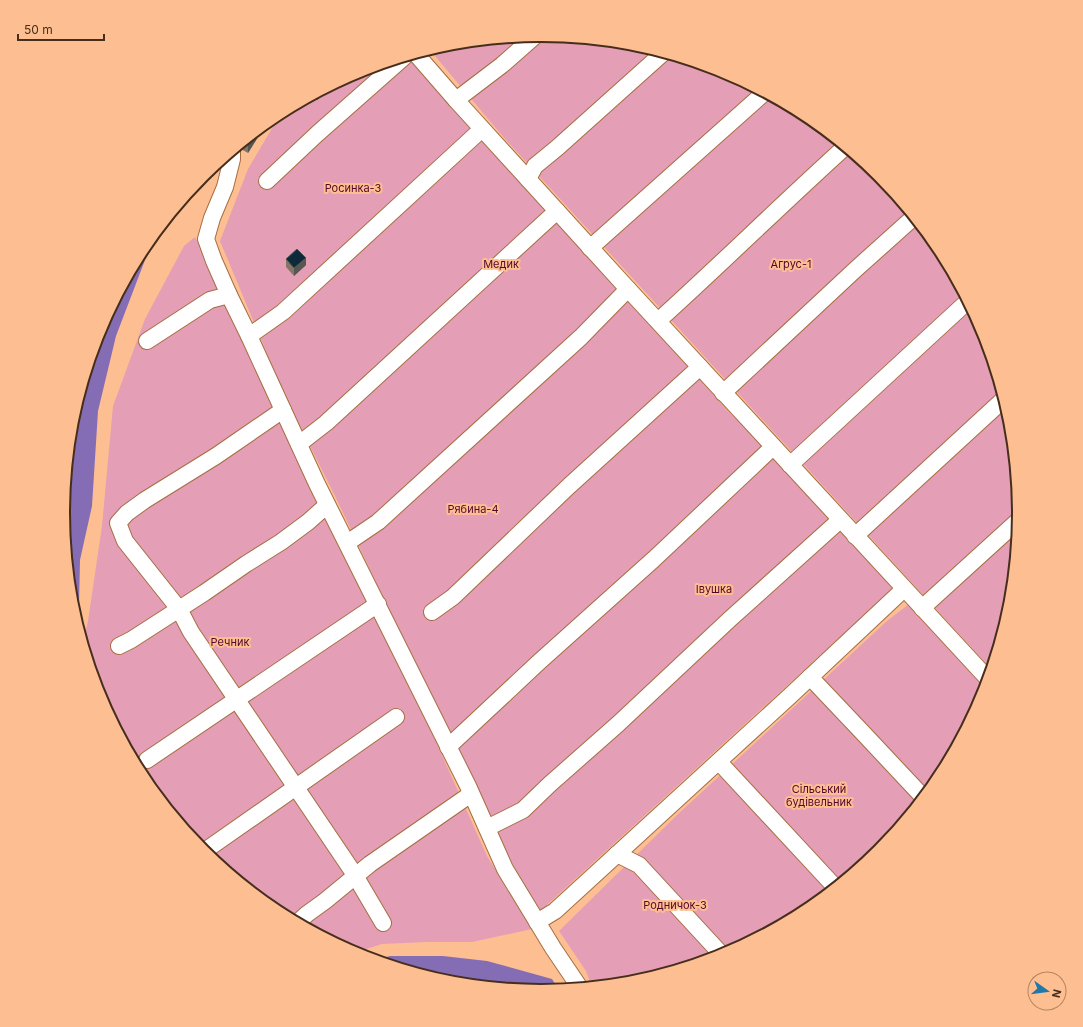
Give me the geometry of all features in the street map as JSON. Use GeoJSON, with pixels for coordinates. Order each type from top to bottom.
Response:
{"type":"FeatureCollection","features":[{"type":"Feature","properties":{"kind":"street"},"geometry":{"type":"LineString","coordinates":[[456,100],[502,65],[528,42]]}},
{"type":"Feature","properties":{"kind":"street"},"geometry":{"type":"LineString","coordinates":[[528,179],[535,166],[659,57]]}},
{"type":"Feature","properties":{"kind":"street"},"geometry":{"type":"LineString","coordinates":[[419,58],[590,248],[984,676]]}},
{"type":"Feature","properties":{"kind":"street"},"geometry":{"type":"LineString","coordinates":[[267,181],[393,66]]}},
{"type":"Feature","properties":{"kind":"street"},"geometry":{"type":"LineString","coordinates":[[590,248],[760,96]]}},
{"type":"Feature","properties":{"kind":"street"},"geometry":{"type":"LineString","coordinates":[[250,336],[283,312],[482,129]]}},
{"type":"Feature","properties":{"kind":"street"},"geometry":{"type":"LineString","coordinates":[[658,321],[842,150]]}},
{"type":"Feature","properties":{"kind":"street"},"geometry":{"type":"LineString","coordinates":[[232,158],[225,187],[212,218],[206,239],[229,295],[250,336],[327,505],[378,604],[471,794],[505,868],[553,948],[577,984]]}},
{"type":"Feature","properties":{"kind":"street"},"geometry":{"type":"LineString","coordinates":[[299,444],[326,423],[557,210]]}},
{"type":"Feature","properties":{"kind":"street"},"geometry":{"type":"LineString","coordinates":[[723,393],[911,220]]}},
{"type":"Feature","properties":{"kind":"street"},"geometry":{"type":"LineString","coordinates":[[347,543],[378,522],[581,337],[628,289]]}},
{"type":"Feature","properties":{"kind":"street"},"geometry":{"type":"LineString","coordinates":[[147,341],[210,300],[229,295]]}},
{"type":"Feature","properties":{"kind":"street"},"geometry":{"type":"LineString","coordinates":[[790,465],[964,305]]}},
{"type":"Feature","properties":{"kind":"street"},"geometry":{"type":"LineString","coordinates":[[432,612],[453,597],[569,486],[700,367]]}},
{"type":"Feature","properties":{"kind":"street"},"geometry":{"type":"LineString","coordinates":[[855,536],[1000,402]]}},
{"type":"Feature","properties":{"kind":"street"},"geometry":{"type":"LineString","coordinates":[[283,410],[216,456],[145,500],[127,513],[118,522],[125,541],[179,609],[191,632],[236,700],[356,876],[383,923]]}},
{"type":"Feature","properties":{"kind":"street"},"geometry":{"type":"LineString","coordinates":[[448,747],[654,559],[773,447]]}},
{"type":"Feature","properties":{"kind":"street"},"geometry":{"type":"LineString","coordinates":[[119,646],[131,640],[281,542],[308,522],[327,505]]}},
{"type":"Feature","properties":{"kind":"street"},"geometry":{"type":"LineString","coordinates":[[487,828],[523,810],[618,724],[730,619],[840,520]]}},
{"type":"Feature","properties":{"kind":"street"},"geometry":{"type":"LineString","coordinates":[[922,608],[1013,526]]}},
{"type":"Feature","properties":{"kind":"street"},"geometry":{"type":"LineString","coordinates":[[537,922],[555,911],[719,762],[904,589]]}},
{"type":"Feature","properties":{"kind":"street"},"geometry":{"type":"LineString","coordinates":[[147,760],[378,604]]}},
{"type":"Feature","properties":{"kind":"street"},"geometry":{"type":"LineString","coordinates":[[810,678],[921,794]]}},
{"type":"Feature","properties":{"kind":"street"},"geometry":{"type":"LineString","coordinates":[[209,848],[396,717]]}},
{"type":"Feature","properties":{"kind":"street"},"geometry":{"type":"LineString","coordinates":[[719,762],[833,885]]}},
{"type":"Feature","properties":{"kind":"street"},"geometry":{"type":"LineString","coordinates":[[301,919],[370,864],[471,794]]}},
{"type":"Feature","properties":{"kind":"street"},"geometry":{"type":"LineString","coordinates":[[617,854],[639,865],[718,951]]}},
{"type":"Feature","properties":{"kind":"green space","name":"Агрус-1"},"geometry":{"type":"Polygon","coordinates":[[[542,42],[603,46],[664,58],[722,78],[777,105],[829,139],[875,180],[916,226],[950,278],[977,333],[997,391],[1009,452],[1012,483],[1012,544],[1004,605],[997,636],[988,665],[505,139],[434,55],[480,46],[542,42]]]}},
{"type":"Feature","properties":{"kind":"green space"},"geometry":{"type":"Polygon","coordinates":[[[413,60],[728,411],[897,585],[537,914],[428,692],[335,496],[283,392],[220,241],[248,169],[274,125],[280,121],[306,105],[361,78],[413,60]]]}},
{"type":"Feature","properties":{"kind":"green space","name":"Речник"},"geometry":{"type":"Polygon","coordinates":[[[195,237],[221,284],[266,393],[433,735],[487,856],[532,929],[472,942],[382,944],[363,950],[333,936],[306,922],[254,888],[208,847],[167,801],[133,749],[119,722],[95,665],[85,633],[102,526],[113,406],[145,319],[184,246],[195,237]]]}},
{"type":"Feature","properties":{"kind":"green space","name":"Сільський будівельник"},"geometry":{"type":"Polygon","coordinates":[[[909,604],[982,681],[950,749],[916,801],[875,847],[852,868],[829,888],[777,922],[722,949],[693,960],[664,969],[633,976],[590,982],[586,971],[559,931],[677,815],[887,621],[909,604]]]}},
{"type":"Feature","properties":{"kind":"shaded area"},"geometry":{"type":"Polygon","coordinates":[[[154,245],[145,260],[116,336],[98,411],[92,506],[80,560],[79,605],[74,575],[70,514],[74,452],[79,422],[86,391],[106,333],[133,278],[154,245]]]}},
{"type":"Feature","properties":{"kind":"shaded area"},"geometry":{"type":"Polygon","coordinates":[[[390,956],[443,956],[487,961],[552,979],[556,985],[511,984],[480,981],[419,969],[384,958],[390,956]]]}},
{"type":"Feature","properties":{"kind":"building"},"geometry":{"type":"Polygon","coordinates":[[[297,249],[306,258],[294,268],[286,259],[297,249]]]}},
{"type":"Feature","properties":{"kind":"park label","name":"Росинка-3"},"geometry":{"type":"Point","coordinates":[353,188]}},
{"type":"Feature","properties":{"kind":"park label","name":"Медик"},"geometry":{"type":"Point","coordinates":[501,264]}},
{"type":"Feature","properties":{"kind":"park label","name":"Рябина-4"},"geometry":{"type":"Point","coordinates":[473,509]}},
{"type":"Feature","properties":{"kind":"park label","name":"Івушка"},"geometry":{"type":"Point","coordinates":[714,589]}},
{"type":"Feature","properties":{"kind":"park label","name":"Родничок-3"},"geometry":{"type":"Point","coordinates":[675,905]}}]}
